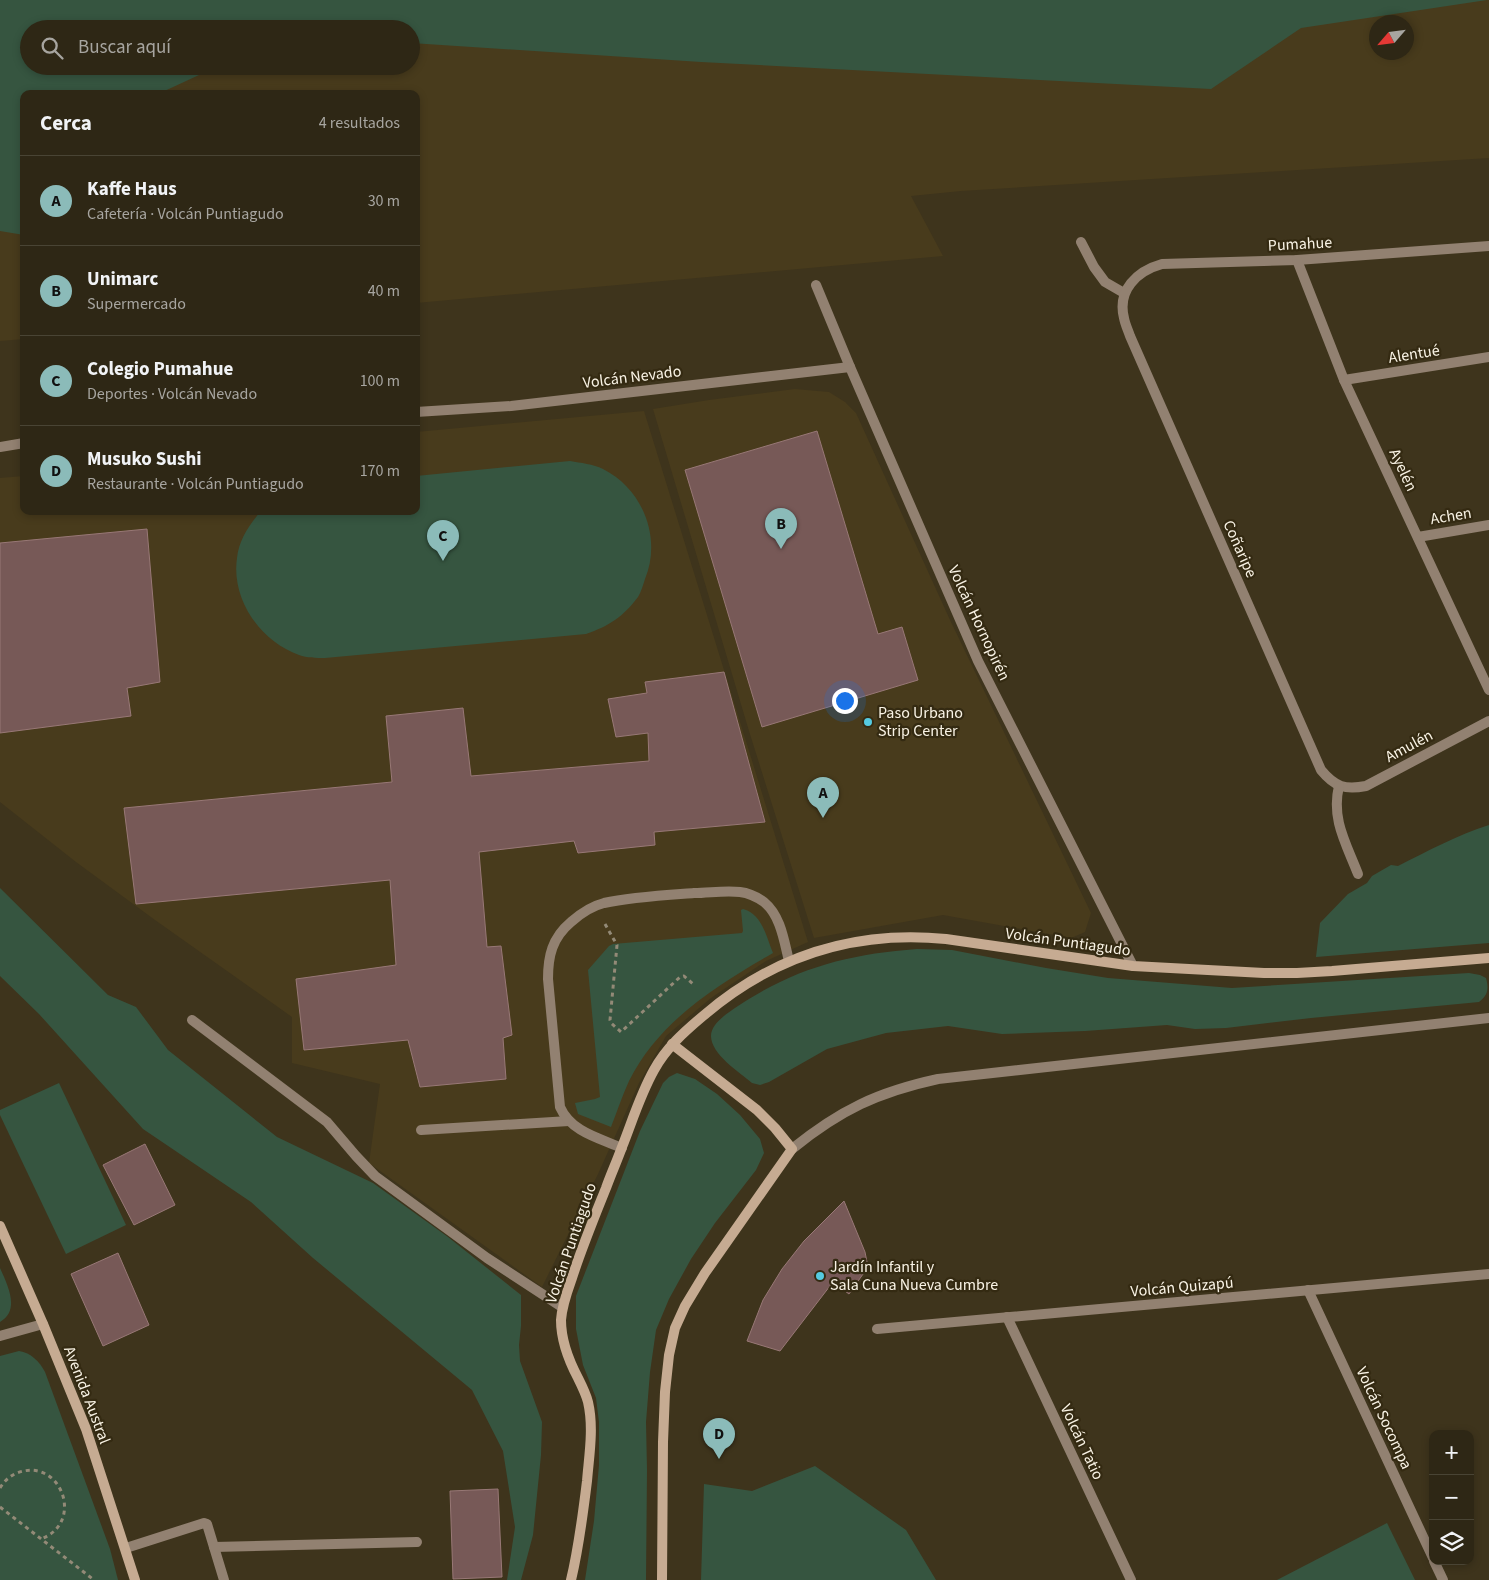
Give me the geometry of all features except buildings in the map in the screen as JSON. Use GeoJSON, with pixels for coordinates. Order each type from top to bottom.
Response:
{"type":"FeatureCollection","features":[{"type":"Feature","properties":{"kind":"main road","name":"Volcán Puntiagudo"},"geometry":{"type":"LineString","coordinates":[[571,1580],[581,1529],[590,1453],[590,1426],[588,1403],[584,1389],[564,1343],[562,1307],[588,1230],[653,1071],[672,1044],[684,1032],[726,998],[758,977],[789,961],[821,950],[851,943],[892,937],[919,936],[1132,966],[1264,973],[1297,973],[1489,958]]}},
{"type":"Feature","properties":{"kind":"main road"},"geometry":{"type":"LineString","coordinates":[[662,1580],[665,1392],[669,1356],[675,1328],[685,1306],[705,1273],[792,1149],[757,1110],[672,1044]]}},
{"type":"Feature","properties":{"kind":"main road","name":"Avenida Austral"},"geometry":{"type":"LineString","coordinates":[[0,1226],[86,1429],[135,1580]]}},
{"type":"Feature","properties":{"kind":"street"},"geometry":{"type":"LineString","coordinates":[[1081,242],[1094,267],[1105,282],[1124,293]]}},
{"type":"Feature","properties":{"kind":"street","name":"Pumahue"},"geometry":{"type":"LineString","coordinates":[[1124,293],[1139,274],[1162,264],[1297,260],[1489,246]]}},
{"type":"Feature","properties":{"kind":"street","name":"Ayelén"},"geometry":{"type":"LineString","coordinates":[[1297,260],[1344,380],[1489,690]]}},
{"type":"Feature","properties":{"kind":"street","name":"Volcán Hornopirén"},"geometry":{"type":"LineString","coordinates":[[816,284],[850,367],[978,661],[1132,966]]}},
{"type":"Feature","properties":{"kind":"street","name":"Coñaripe"},"geometry":{"type":"LineString","coordinates":[[1124,293],[1122,306],[1124,317],[1134,345],[1321,770],[1330,780],[1340,786]]}},
{"type":"Feature","properties":{"kind":"street","name":"Alentué"},"geometry":{"type":"LineString","coordinates":[[1344,380],[1489,357]]}},
{"type":"Feature","properties":{"kind":"street","name":"Volcán Nevado"},"geometry":{"type":"LineString","coordinates":[[420,412],[511,406],[850,367]]}},
{"type":"Feature","properties":{"kind":"street"},"geometry":{"type":"LineString","coordinates":[[0,447],[20,444]]}},
{"type":"Feature","properties":{"kind":"street","name":"Achen"},"geometry":{"type":"LineString","coordinates":[[1418,537],[1489,525]]}},
{"type":"Feature","properties":{"kind":"street","name":"Amulén"},"geometry":{"type":"LineString","coordinates":[[1340,786],[1353,789],[1366,786],[1489,721]]}},
{"type":"Feature","properties":{"kind":"street"},"geometry":{"type":"LineString","coordinates":[[1340,786],[1336,799],[1337,815],[1358,874]]}},
{"type":"Feature","properties":{"kind":"street"},"geometry":{"type":"LineString","coordinates":[[622,1148],[583,1132],[569,1122],[560,1107],[548,964],[550,952],[563,929],[594,907],[604,903],[667,895],[741,892],[753,895],[765,903],[776,917],[789,961]]}},
{"type":"Feature","properties":{"kind":"street"},"geometry":{"type":"LineString","coordinates":[[792,1149],[812,1132],[857,1105],[884,1093],[938,1079],[1489,1018]]}},
{"type":"Feature","properties":{"kind":"street"},"geometry":{"type":"LineString","coordinates":[[192,1020],[327,1122],[375,1176],[487,1258],[562,1307]]}},
{"type":"Feature","properties":{"kind":"street"},"geometry":{"type":"LineString","coordinates":[[421,1130],[569,1122]]}},
{"type":"Feature","properties":{"kind":"street","name":"Volcán Quizapú"},"geometry":{"type":"LineString","coordinates":[[877,1329],[1489,1274]]}},
{"type":"Feature","properties":{"kind":"street","name":"Volcán Socompa"},"geometry":{"type":"LineString","coordinates":[[1308,1290],[1429,1549]]}},
{"type":"Feature","properties":{"kind":"street","name":"Volcán Tatio"},"geometry":{"type":"LineString","coordinates":[[1007,1317],[1130,1580]]}},
{"type":"Feature","properties":{"kind":"street"},"geometry":{"type":"LineString","coordinates":[[0,1336],[43,1324]]}},
{"type":"Feature","properties":{"kind":"street"},"geometry":{"type":"LineString","coordinates":[[126,1548],[204,1523],[207,1524],[224,1580]]}},
{"type":"Feature","properties":{"kind":"street"},"geometry":{"type":"LineString","coordinates":[[214,1547],[417,1542]]}},
{"type":"Feature","properties":{"kind":"street","name":"Volcán Socompa"},"geometry":{"type":"LineString","coordinates":[[1436,1565],[1443,1580]]}},
{"type":"Feature","properties":{"kind":"path"},"geometry":{"type":"LineString","coordinates":[[594,907],[617,945],[610,1020],[621,1032],[680,977],[684,976],[693,984]]}},
{"type":"Feature","properties":{"kind":"path"},"geometry":{"type":"LineString","coordinates":[[0,1488],[11,1476],[24,1471],[38,1471],[50,1477],[60,1487],[65,1500],[65,1514],[59,1526],[49,1536],[41,1539]]}},
{"type":"Feature","properties":{"kind":"path"},"geometry":{"type":"LineString","coordinates":[[0,1507],[94,1580]]}},
{"type":"Feature","properties":{"kind":"shaded area"},"geometry":{"type":"Polygon","coordinates":[[[0,0],[1489,0],[1489,158],[961,191],[911,196],[943,256],[420,303],[420,90],[20,90],[20,339],[0,341],[0,0]]]}},
{"type":"Feature","properties":{"kind":"shaded area"},"geometry":{"type":"Polygon","coordinates":[[[795,389],[829,392],[845,402],[856,413],[950,620],[1091,913],[1085,932],[1071,938],[943,915],[814,938],[749,731],[653,409],[795,389]]]}},
{"type":"Feature","properties":{"kind":"shaded area"},"geometry":{"type":"Polygon","coordinates":[[[644,411],[808,942],[766,961],[711,998],[666,1036],[639,1083],[598,1174],[542,1287],[369,1163],[380,1084],[292,1063],[292,1017],[76,862],[0,802],[0,478],[20,476],[20,515],[420,515],[420,432],[644,411]]]}},
{"type":"Feature","properties":{"kind":"green space"},"geometry":{"type":"Polygon","coordinates":[[[0,0],[1487,0],[1387,15],[1369,15],[1369,18],[1301,28],[1211,89],[701,62],[420,44],[420,20],[20,20],[20,75],[199,75],[167,90],[20,90],[20,234],[0,231],[0,0]]]}},
{"type":"Feature","properties":{"kind":"green space"},"geometry":{"type":"Polygon","coordinates":[[[570,461],[603,469],[629,489],[645,516],[650,531],[650,563],[638,597],[627,610],[609,624],[586,634],[325,658],[299,655],[272,640],[251,617],[244,603],[236,573],[240,545],[245,533],[258,515],[420,515],[420,476],[570,461]]]}},
{"type":"Feature","properties":{"kind":"green space"},"geometry":{"type":"Polygon","coordinates":[[[1489,825],[1489,943],[1316,957],[1320,923],[1348,894],[1367,883],[1372,876],[1391,865],[1398,866],[1454,838],[1489,825]]]}},
{"type":"Feature","properties":{"kind":"green space"},"geometry":{"type":"Polygon","coordinates":[[[0,888],[108,995],[136,1007],[168,1050],[277,1137],[373,1183],[448,1237],[521,1295],[520,1361],[542,1422],[541,1455],[533,1535],[521,1580],[507,1580],[515,1527],[503,1451],[472,1390],[313,1258],[251,1202],[143,1129],[39,1014],[0,976],[0,888]]]}},
{"type":"Feature","properties":{"kind":"green space"},"geometry":{"type":"Polygon","coordinates":[[[743,909],[755,916],[759,921],[773,953],[731,978],[691,1006],[656,1040],[629,1081],[611,1127],[578,1114],[575,1103],[600,1097],[588,970],[613,944],[742,933],[741,910],[743,909]]]}},
{"type":"Feature","properties":{"kind":"green space"},"geometry":{"type":"Polygon","coordinates":[[[917,949],[952,950],[1108,978],[1232,988],[1469,973],[1486,978],[1487,989],[1486,994],[1479,1002],[1226,1028],[1195,1029],[1167,1025],[1085,1031],[1002,1034],[948,1026],[886,1033],[827,1049],[769,1082],[760,1085],[752,1083],[727,1062],[712,1043],[712,1031],[721,1019],[738,1006],[780,982],[823,965],[846,959],[892,951],[917,949]]]}},
{"type":"Feature","properties":{"kind":"green space"},"geometry":{"type":"Polygon","coordinates":[[[677,1073],[695,1079],[717,1094],[740,1115],[760,1139],[764,1153],[756,1170],[715,1223],[691,1259],[669,1299],[656,1330],[646,1422],[646,1580],[585,1580],[594,1521],[599,1465],[599,1422],[596,1398],[583,1365],[576,1329],[576,1296],[640,1131],[663,1083],[677,1073]]]}},
{"type":"Feature","properties":{"kind":"green space"},"geometry":{"type":"Polygon","coordinates":[[[59,1083],[126,1225],[66,1254],[0,1115],[0,1110],[59,1083]]]}},
{"type":"Feature","properties":{"kind":"green space"},"geometry":{"type":"Polygon","coordinates":[[[0,1268],[9,1289],[11,1304],[10,1311],[0,1322],[0,1268]]]}},
{"type":"Feature","properties":{"kind":"green space"},"geometry":{"type":"Polygon","coordinates":[[[19,1351],[34,1358],[45,1372],[110,1549],[118,1580],[0,1580],[0,1356],[19,1351]]]}},
{"type":"Feature","properties":{"kind":"green space"},"geometry":{"type":"Polygon","coordinates":[[[815,1466],[906,1530],[936,1580],[701,1580],[704,1484],[752,1491],[815,1466]]]}},
{"type":"Feature","properties":{"kind":"green space"},"geometry":{"type":"Polygon","coordinates":[[[1387,1523],[1415,1580],[1277,1580],[1387,1523]]]}},
{"type":"Feature","properties":{"kind":"place","name":"Unimarc"},"geometry":{"type":"Point","coordinates":[781,549]}},
{"type":"Feature","properties":{"kind":"place","name":"Colegio Pumahue"},"geometry":{"type":"Point","coordinates":[443,561]}},
{"type":"Feature","properties":{"kind":"place","name":"Paso Urbano Strip Center"},"geometry":{"type":"Point","coordinates":[868,722]}},
{"type":"Feature","properties":{"kind":"place","name":"Kaffe Haus"},"geometry":{"type":"Point","coordinates":[823,818]}},
{"type":"Feature","properties":{"kind":"place","name":"Jardín Infantil y Sala Cuna Nueva Cumbre"},"geometry":{"type":"Point","coordinates":[820,1276]}},
{"type":"Feature","properties":{"kind":"place","name":"Musuko Sushi"},"geometry":{"type":"Point","coordinates":[719,1459]}}]}
